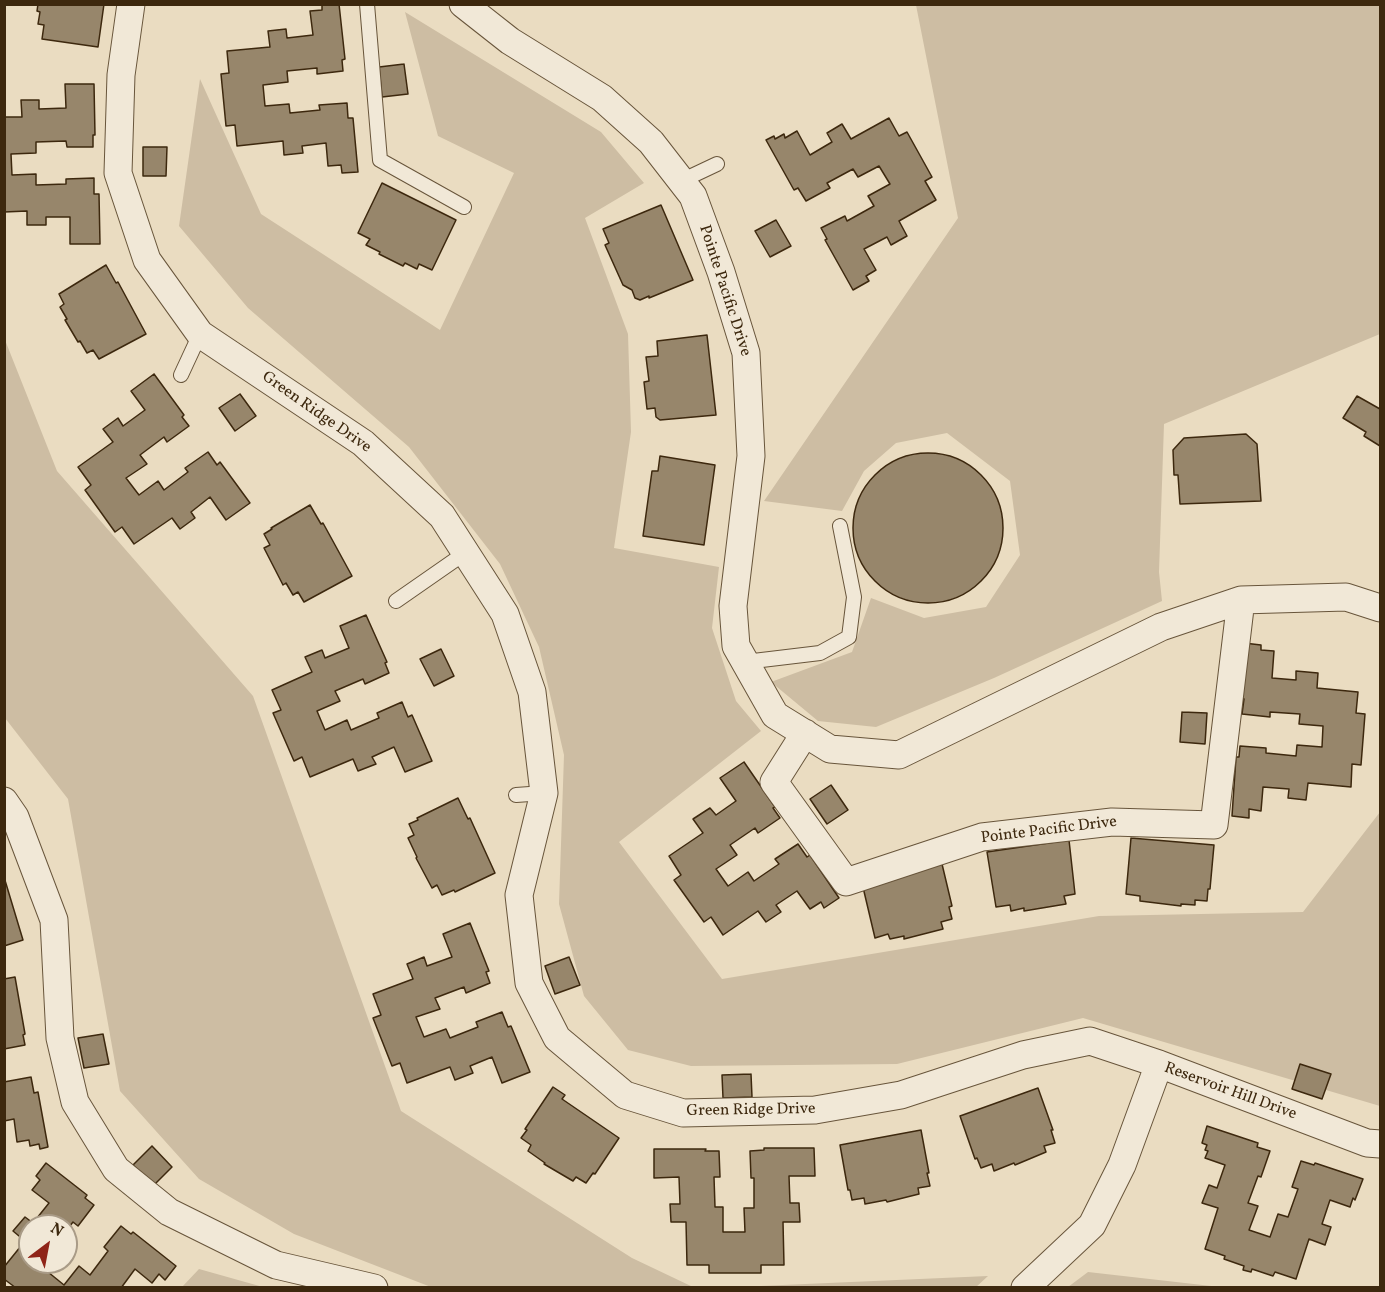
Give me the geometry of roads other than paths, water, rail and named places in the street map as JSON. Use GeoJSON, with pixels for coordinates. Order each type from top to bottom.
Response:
{"type":"FeatureCollection","features":[{"type":"Feature","properties":{"kind":"street","name":"Green Ridge Drive"},"geometry":{"type":"LineString","coordinates":[[131,4],[121,75],[118,173],[147,260],[200,334],[363,443],[441,516],[505,614],[532,692],[544,793],[519,895],[529,983],[557,1038],[625,1095],[682,1113],[815,1110],[901,1095],[1023,1055],[1090,1041],[1159,1064]]}},
{"type":"Feature","properties":{"kind":"street","name":"Pointe Pacific Drive"},"geometry":{"type":"LineString","coordinates":[[463,4],[510,40],[602,98],[651,142],[693,196],[721,272],[746,353],[751,456],[733,606],[736,646],[775,715],[830,749],[899,755],[1161,627],[1241,600],[1346,597],[1380,608]]}},
{"type":"Feature","properties":{"kind":"street","name":"Pointe Pacific Drive"},"geometry":{"type":"LineString","coordinates":[[805,733],[774,782],[846,882],[982,837],[1112,822],[1214,825],[1241,600]]}},
{"type":"Feature","properties":{"kind":"street"},"geometry":{"type":"LineString","coordinates":[[4,801],[15,817],[54,920],[60,1038],[75,1102],[116,1169],[168,1212],[276,1265],[374,1287]]}},
{"type":"Feature","properties":{"kind":"street","name":"Reservoir Hill Drive"},"geometry":{"type":"LineString","coordinates":[[1025,1287],[1092,1225],[1122,1165],[1159,1064],[1367,1143],[1380,1144]]}},
{"type":"Feature","properties":{"kind":"lane"},"geometry":{"type":"LineString","coordinates":[[367,4],[380,160],[464,207]]}},
{"type":"Feature","properties":{"kind":"lane"},"geometry":{"type":"LineString","coordinates":[[681,181],[717,164]]}},
{"type":"Feature","properties":{"kind":"lane"},"geometry":{"type":"LineString","coordinates":[[181,375],[200,334]]}},
{"type":"Feature","properties":{"kind":"lane"},"geometry":{"type":"LineString","coordinates":[[745,662],[820,653],[849,637],[854,597],[840,526]]}},
{"type":"Feature","properties":{"kind":"lane"},"geometry":{"type":"LineString","coordinates":[[396,601],[465,553]]}},
{"type":"Feature","properties":{"kind":"lane"},"geometry":{"type":"LineString","coordinates":[[516,795],[544,793]]}}]}
